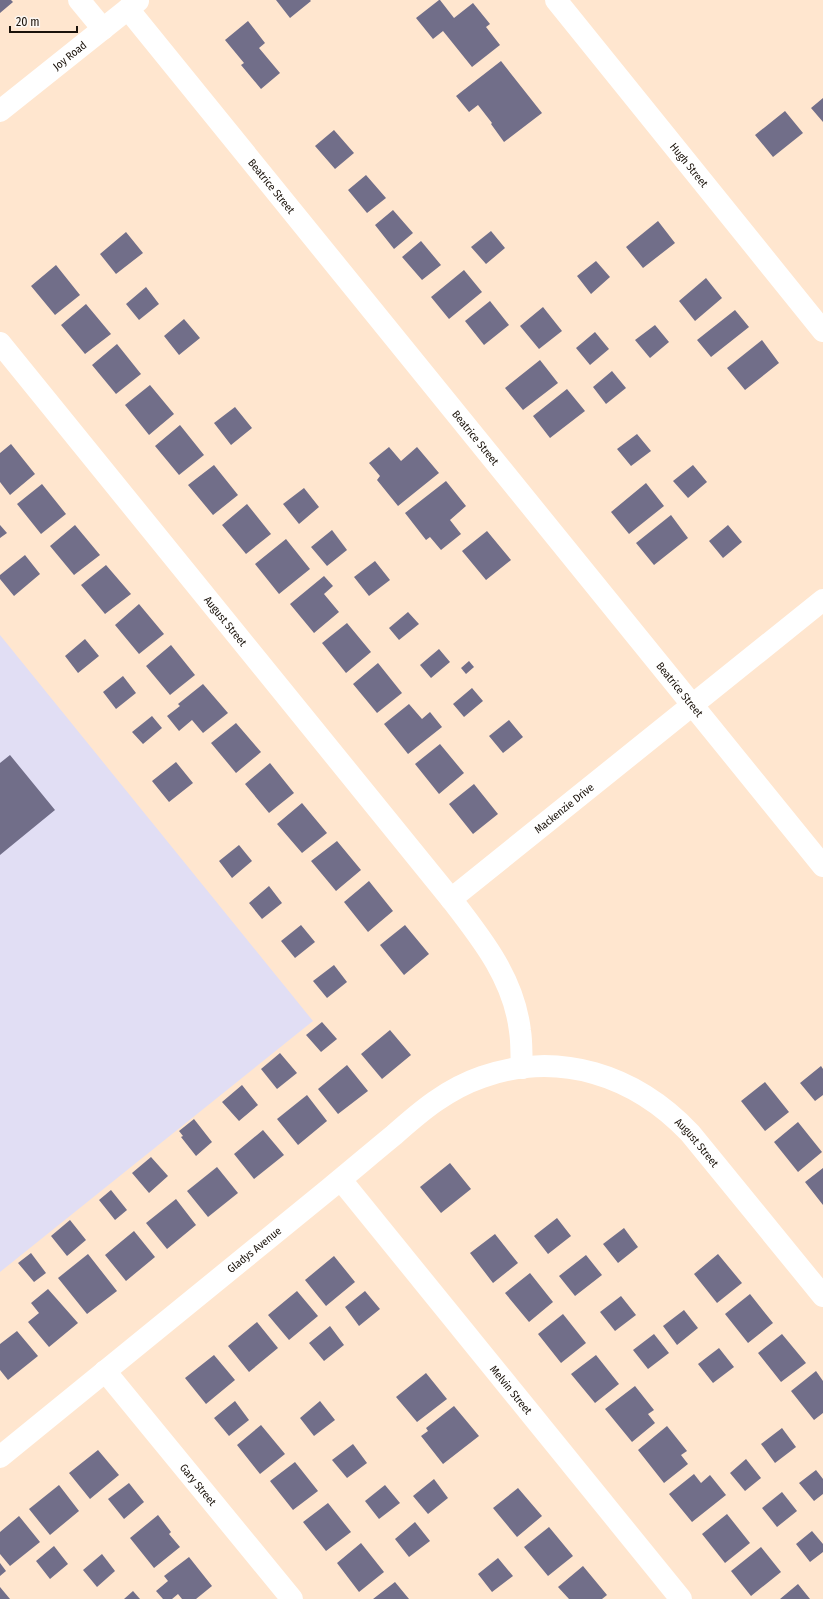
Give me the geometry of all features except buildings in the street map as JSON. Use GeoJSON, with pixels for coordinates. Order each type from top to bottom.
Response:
{"type":"FeatureCollection","features":[{"type":"Feature","properties":{"kind":"street"},"geometry":{"type":"LineString","coordinates":[[79,0],[103,29]]}},
{"type":"Feature","properties":{"kind":"street","name":"Hugh Street"},"geometry":{"type":"LineString","coordinates":[[556,0],[823,331]]}},
{"type":"Feature","properties":{"kind":"street","name":"Joy Road"},"geometry":{"type":"LineString","coordinates":[[0,111],[134,5]]}},
{"type":"Feature","properties":{"kind":"street","name":"Beatrice Street"},"geometry":{"type":"LineString","coordinates":[[134,5],[692,705],[823,866]]}},
{"type":"Feature","properties":{"kind":"street","name":"August Street"},"geometry":{"type":"LineString","coordinates":[[0,343],[451,899]]}},
{"type":"Feature","properties":{"kind":"street","name":"Mackenzie Drive"},"geometry":{"type":"LineString","coordinates":[[451,899],[823,600]]}},
{"type":"Feature","properties":{"kind":"street"},"geometry":{"type":"LineString","coordinates":[[451,899],[488,947],[506,980],[516,1008],[520,1031],[522,1068]]}},
{"type":"Feature","properties":{"kind":"street","name":"August Street"},"geometry":{"type":"LineString","coordinates":[[522,1068],[541,1066],[586,1070],[621,1082],[647,1096],[677,1119],[690,1133],[823,1296]]}},
{"type":"Feature","properties":{"kind":"street","name":"Gladys Avenue"},"geometry":{"type":"LineString","coordinates":[[0,1457],[340,1180],[430,1104],[462,1084],[504,1070],[522,1068]]}},
{"type":"Feature","properties":{"kind":"street","name":"Melvin Street"},"geometry":{"type":"LineString","coordinates":[[340,1180],[682,1599]]}},
{"type":"Feature","properties":{"kind":"street","name":"Gary Street"},"geometry":{"type":"LineString","coordinates":[[105,1371],[292,1599]]}},
{"type":"Feature","properties":{"kind":"shaded area"},"geometry":{"type":"Polygon","coordinates":[[[0,635],[313,1021],[0,1272],[0,635]]]}}]}
